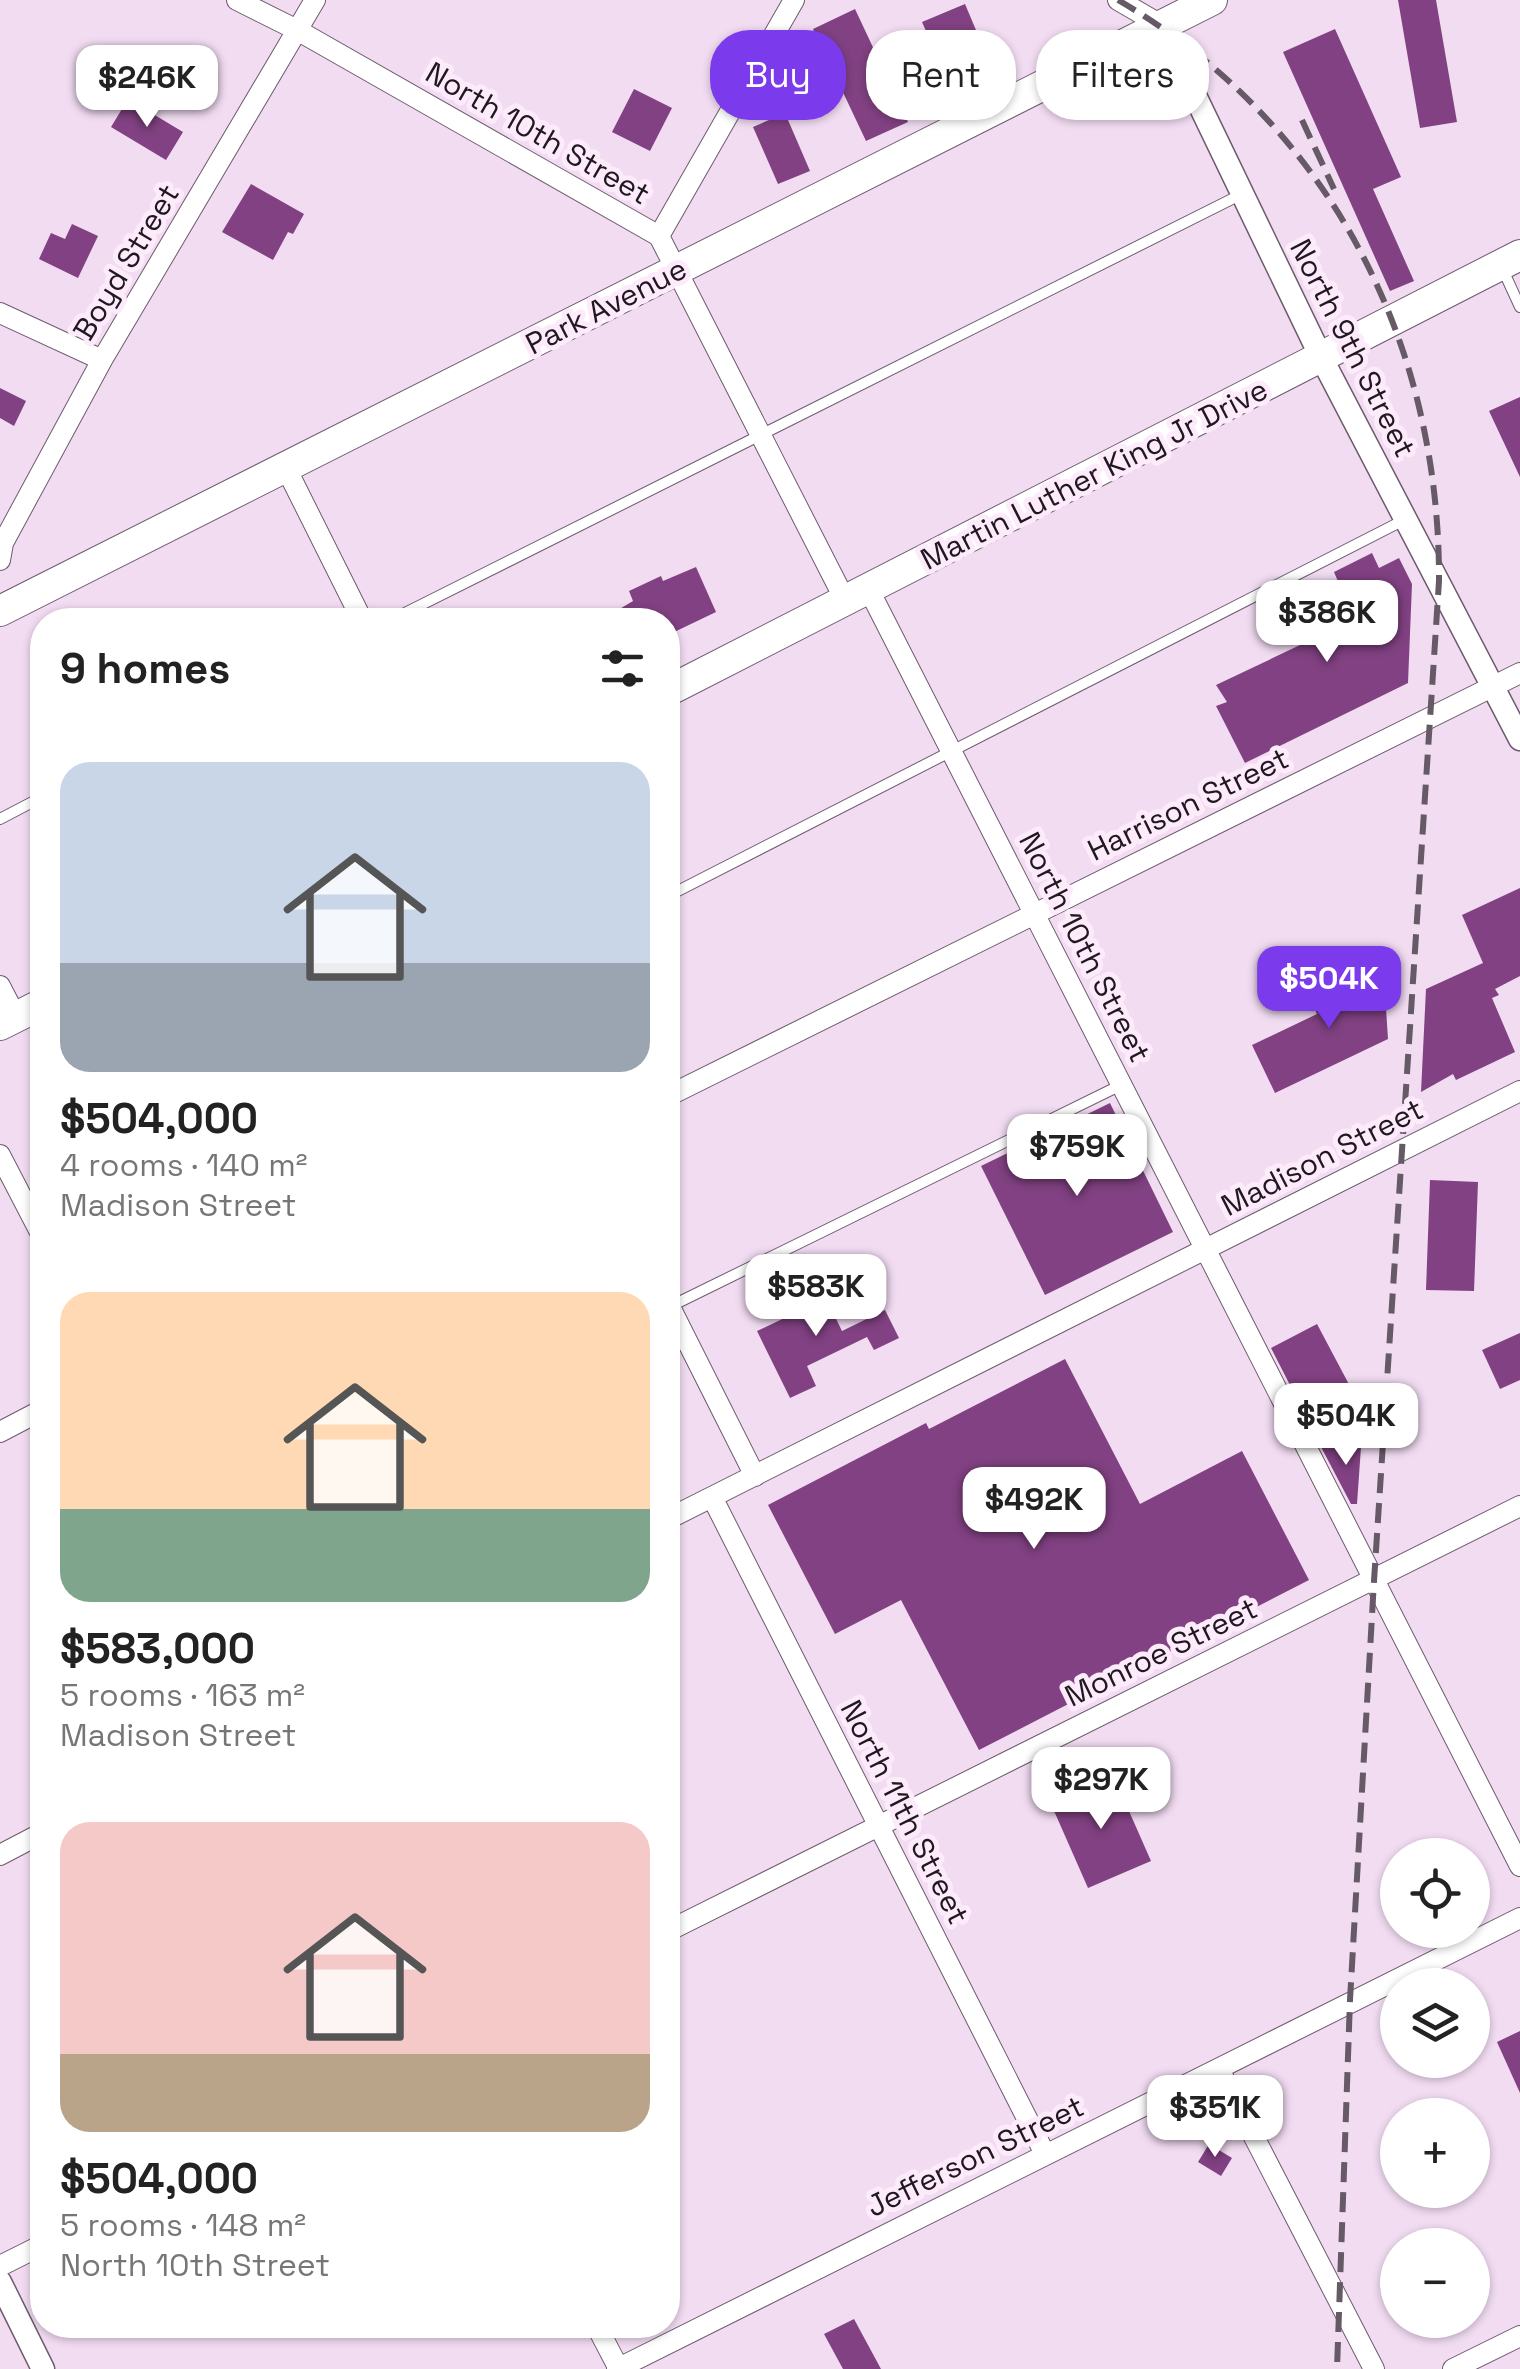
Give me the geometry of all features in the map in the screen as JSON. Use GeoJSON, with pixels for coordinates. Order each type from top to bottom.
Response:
{"type":"FeatureCollection","features":[{"type":"Feature","properties":{"kind":"main road","name":"Park Avenue"},"geometry":{"type":"LineString","coordinates":[[1,606],[286,468],[1212,0]]}},
{"type":"Feature","properties":{"kind":"main road","name":"Martin Luther King Jr Drive"},"geometry":{"type":"LineString","coordinates":[[680,685],[1510,260]]}},
{"type":"Feature","properties":{"kind":"street","name":"North 10th Street"},"geometry":{"type":"LineString","coordinates":[[237,0],[297,30],[659,236],[759,434],[952,753],[1520,1866]]}},
{"type":"Feature","properties":{"kind":"street","name":"Boyd Street"},"geometry":{"type":"LineString","coordinates":[[0,560],[4,543],[102,360],[315,0]]}},
{"type":"Feature","properties":{"kind":"street"},"geometry":{"type":"LineString","coordinates":[[659,236],[794,0]]}},
{"type":"Feature","properties":{"kind":"street"},"geometry":{"type":"LineString","coordinates":[[1118,0],[1160,25]]}},
{"type":"Feature","properties":{"kind":"street","name":"North 9th Street"},"geometry":{"type":"LineString","coordinates":[[1160,25],[1321,357],[1520,739]]}},
{"type":"Feature","properties":{"kind":"street"},"geometry":{"type":"LineString","coordinates":[[0,313],[102,360]]}},
{"type":"Feature","properties":{"kind":"street"},"geometry":{"type":"LineString","coordinates":[[286,468],[356,608]]}},
{"type":"Feature","properties":{"kind":"street","name":"Harrison Street"},"geometry":{"type":"LineString","coordinates":[[680,1090],[1520,673]]}},
{"type":"Feature","properties":{"kind":"street"},"geometry":{"type":"LineString","coordinates":[[0,986],[19,1015]]}},
{"type":"Feature","properties":{"kind":"street","name":"Madison Street"},"geometry":{"type":"LineString","coordinates":[[680,1514],[1520,1091]]}},
{"type":"Feature","properties":{"kind":"street"},"geometry":{"type":"LineString","coordinates":[[0,1155],[30,1200]]}},
{"type":"Feature","properties":{"kind":"street"},"geometry":{"type":"LineString","coordinates":[[680,1329],[755,1476]]}},
{"type":"Feature","properties":{"kind":"street"},"geometry":{"type":"LineString","coordinates":[[0,1432],[30,1416]]}},
{"type":"Feature","properties":{"kind":"street","name":"North 11th Street"},"geometry":{"type":"LineString","coordinates":[[712,1497],[1045,2154]]}},
{"type":"Feature","properties":{"kind":"street","name":"Monroe Street"},"geometry":{"type":"LineString","coordinates":[[680,1925],[1520,1506]]}},
{"type":"Feature","properties":{"kind":"street"},"geometry":{"type":"LineString","coordinates":[[0,1854],[30,1839]]}},
{"type":"Feature","properties":{"kind":"street","name":"Jefferson Street"},"geometry":{"type":"LineString","coordinates":[[680,2338],[1520,1918]]}},
{"type":"Feature","properties":{"kind":"street"},"geometry":{"type":"LineString","coordinates":[[1220,2070],[1374,2369]]}},
{"type":"Feature","properties":{"kind":"street"},"geometry":{"type":"LineString","coordinates":[[0,2266],[30,2251]]}},
{"type":"Feature","properties":{"kind":"street"},"geometry":{"type":"LineString","coordinates":[[0,2282],[43,2369]]}},
{"type":"Feature","properties":{"kind":"street"},"geometry":{"type":"LineString","coordinates":[[1453,2369],[1520,2336]]}},
{"type":"Feature","properties":{"kind":"street"},"geometry":{"type":"LineString","coordinates":[[602,2338],[618,2369]]}},
{"type":"Feature","properties":{"kind":"street","name":"Jefferson Street"},"geometry":{"type":"LineString","coordinates":[[618,2369],[680,2338]]}},
{"type":"Feature","properties":{"kind":"lane"},"geometry":{"type":"LineString","coordinates":[[416,608],[1243,194]]}},
{"type":"Feature","properties":{"kind":"lane"},"geometry":{"type":"LineString","coordinates":[[1510,260],[1520,307]]}},
{"type":"Feature","properties":{"kind":"lane"},"geometry":{"type":"LineString","coordinates":[[680,890],[1407,518]]}},
{"type":"Feature","properties":{"kind":"lane"},"geometry":{"type":"LineString","coordinates":[[0,819],[30,804]]}},
{"type":"Feature","properties":{"kind":"lane"},"geometry":{"type":"LineString","coordinates":[[680,1300],[1122,1085]]}},
{"type":"Feature","properties":{"kind":"building"},"geometry":{"type":"Polygon","coordinates":[[[1398,0],[1436,0],[1457,122],[1420,128],[1398,0]]]}},
{"type":"Feature","properties":{"kind":"building"},"geometry":{"type":"Polygon","coordinates":[[[965,4],[976,30],[926,30],[922,22],[965,4]]]}},
{"type":"Feature","properties":{"kind":"building"},"geometry":{"type":"Polygon","coordinates":[[[855,9],[866,32],[866,120],[908,122],[866,141],[846,99],[846,30],[813,29],[855,9]]]}},
{"type":"Feature","properties":{"kind":"building"},"geometry":{"type":"Polygon","coordinates":[[[1335,29],[1401,177],[1373,189],[1414,281],[1390,291],[1283,52],[1335,29]]]}},
{"type":"Feature","properties":{"kind":"building"},"geometry":{"type":"Polygon","coordinates":[[[634,89],[672,108],[650,151],[612,132],[634,89]]]}},
{"type":"Feature","properties":{"kind":"building"},"geometry":{"type":"Polygon","coordinates":[[[128,99],[183,132],[166,160],[111,127],[128,99]]]}},
{"type":"Feature","properties":{"kind":"building"},"geometry":{"type":"Polygon","coordinates":[[[769,120],[788,120],[810,171],[778,184],[753,127],[769,120]]]}},
{"type":"Feature","properties":{"kind":"building"},"geometry":{"type":"Polygon","coordinates":[[[251,184],[304,214],[293,234],[288,232],[273,260],[222,232],[251,184]]]}},
{"type":"Feature","properties":{"kind":"building"},"geometry":{"type":"Polygon","coordinates":[[[72,224],[98,236],[78,278],[39,259],[51,233],[65,239],[72,224]]]}},
{"type":"Feature","properties":{"kind":"building"},"geometry":{"type":"Polygon","coordinates":[[[0,388],[26,401],[14,426],[0,418],[0,388]]]}},
{"type":"Feature","properties":{"kind":"building"},"geometry":{"type":"Polygon","coordinates":[[[1520,397],[1520,477],[1489,411],[1520,397]]]}},
{"type":"Feature","properties":{"kind":"building"},"geometry":{"type":"Polygon","coordinates":[[[1372,553],[1379,568],[1399,558],[1412,584],[1408,683],[1245,763],[1216,706],[1227,702],[1216,685],[1338,627],[1333,619],[1351,612],[1334,572],[1372,553]]]}},
{"type":"Feature","properties":{"kind":"building"},"geometry":{"type":"Polygon","coordinates":[[[696,567],[716,612],[680,629],[680,608],[621,608],[633,601],[629,591],[661,576],[663,581],[696,567]]]}},
{"type":"Feature","properties":{"kind":"building"},"geometry":{"type":"Polygon","coordinates":[[[1520,888],[1520,976],[1495,989],[1499,995],[1492,998],[1515,1052],[1456,1080],[1453,1074],[1421,1092],[1426,989],[1483,963],[1462,915],[1520,888]]]}},
{"type":"Feature","properties":{"kind":"building"},"geometry":{"type":"Polygon","coordinates":[[[1383,962],[1388,1039],[1275,1093],[1252,1045],[1317,1014],[1309,997],[1383,962]]]}},
{"type":"Feature","properties":{"kind":"building"},"geometry":{"type":"Polygon","coordinates":[[[1110,1103],[1173,1232],[1045,1295],[981,1166],[1110,1103]]]}},
{"type":"Feature","properties":{"kind":"building"},"geometry":{"type":"Polygon","coordinates":[[[1430,1180],[1478,1182],[1474,1291],[1426,1290],[1430,1180]]]}},
{"type":"Feature","properties":{"kind":"building"},"geometry":{"type":"Polygon","coordinates":[[[821,1288],[842,1331],[885,1310],[899,1338],[874,1350],[867,1337],[807,1366],[816,1386],[790,1398],[757,1331],[797,1312],[792,1302],[821,1288]]]}},
{"type":"Feature","properties":{"kind":"building"},"geometry":{"type":"Polygon","coordinates":[[[1317,1324],[1361,1407],[1314,1432],[1271,1348],[1317,1324]]]}},
{"type":"Feature","properties":{"kind":"building"},"geometry":{"type":"Polygon","coordinates":[[[1520,1333],[1520,1380],[1500,1389],[1482,1350],[1520,1333]]]}},
{"type":"Feature","properties":{"kind":"building"},"geometry":{"type":"Polygon","coordinates":[[[1065,1359],[1140,1504],[1242,1451],[1309,1580],[979,1750],[901,1600],[835,1634],[768,1505],[926,1423],[929,1429],[1065,1359]]]}},
{"type":"Feature","properties":{"kind":"building"},"geometry":{"type":"Polygon","coordinates":[[[1320,1445],[1361,1447],[1357,1504],[1351,1504],[1320,1445]]]}},
{"type":"Feature","properties":{"kind":"building"},"geometry":{"type":"Polygon","coordinates":[[[1114,1777],[1151,1861],[1088,1888],[1051,1804],[1114,1777]]]}},
{"type":"Feature","properties":{"kind":"building"},"geometry":{"type":"Polygon","coordinates":[[[1520,2031],[1520,2093],[1497,2042],[1520,2031]]]}},
{"type":"Feature","properties":{"kind":"building"},"geometry":{"type":"Polygon","coordinates":[[[1209,2144],[1232,2158],[1221,2176],[1198,2162],[1209,2144]]]}},
{"type":"Feature","properties":{"kind":"building"},"geometry":{"type":"Polygon","coordinates":[[[854,2319],[881,2369],[843,2369],[824,2334],[854,2319]]]}},
{"type":"Feature","properties":{"kind":"railway"},"geometry":{"type":"LineString","coordinates":[[1118,0],[1192,50],[1257,108],[1312,174],[1358,246],[1393,324],[1419,406],[1434,492],[1439,581],[1350,2000],[1337,2369]]}},
{"type":"Feature","properties":{"kind":"railway"},"geometry":{"type":"LineString","coordinates":[[1302,120],[1334,189]]}}]}
